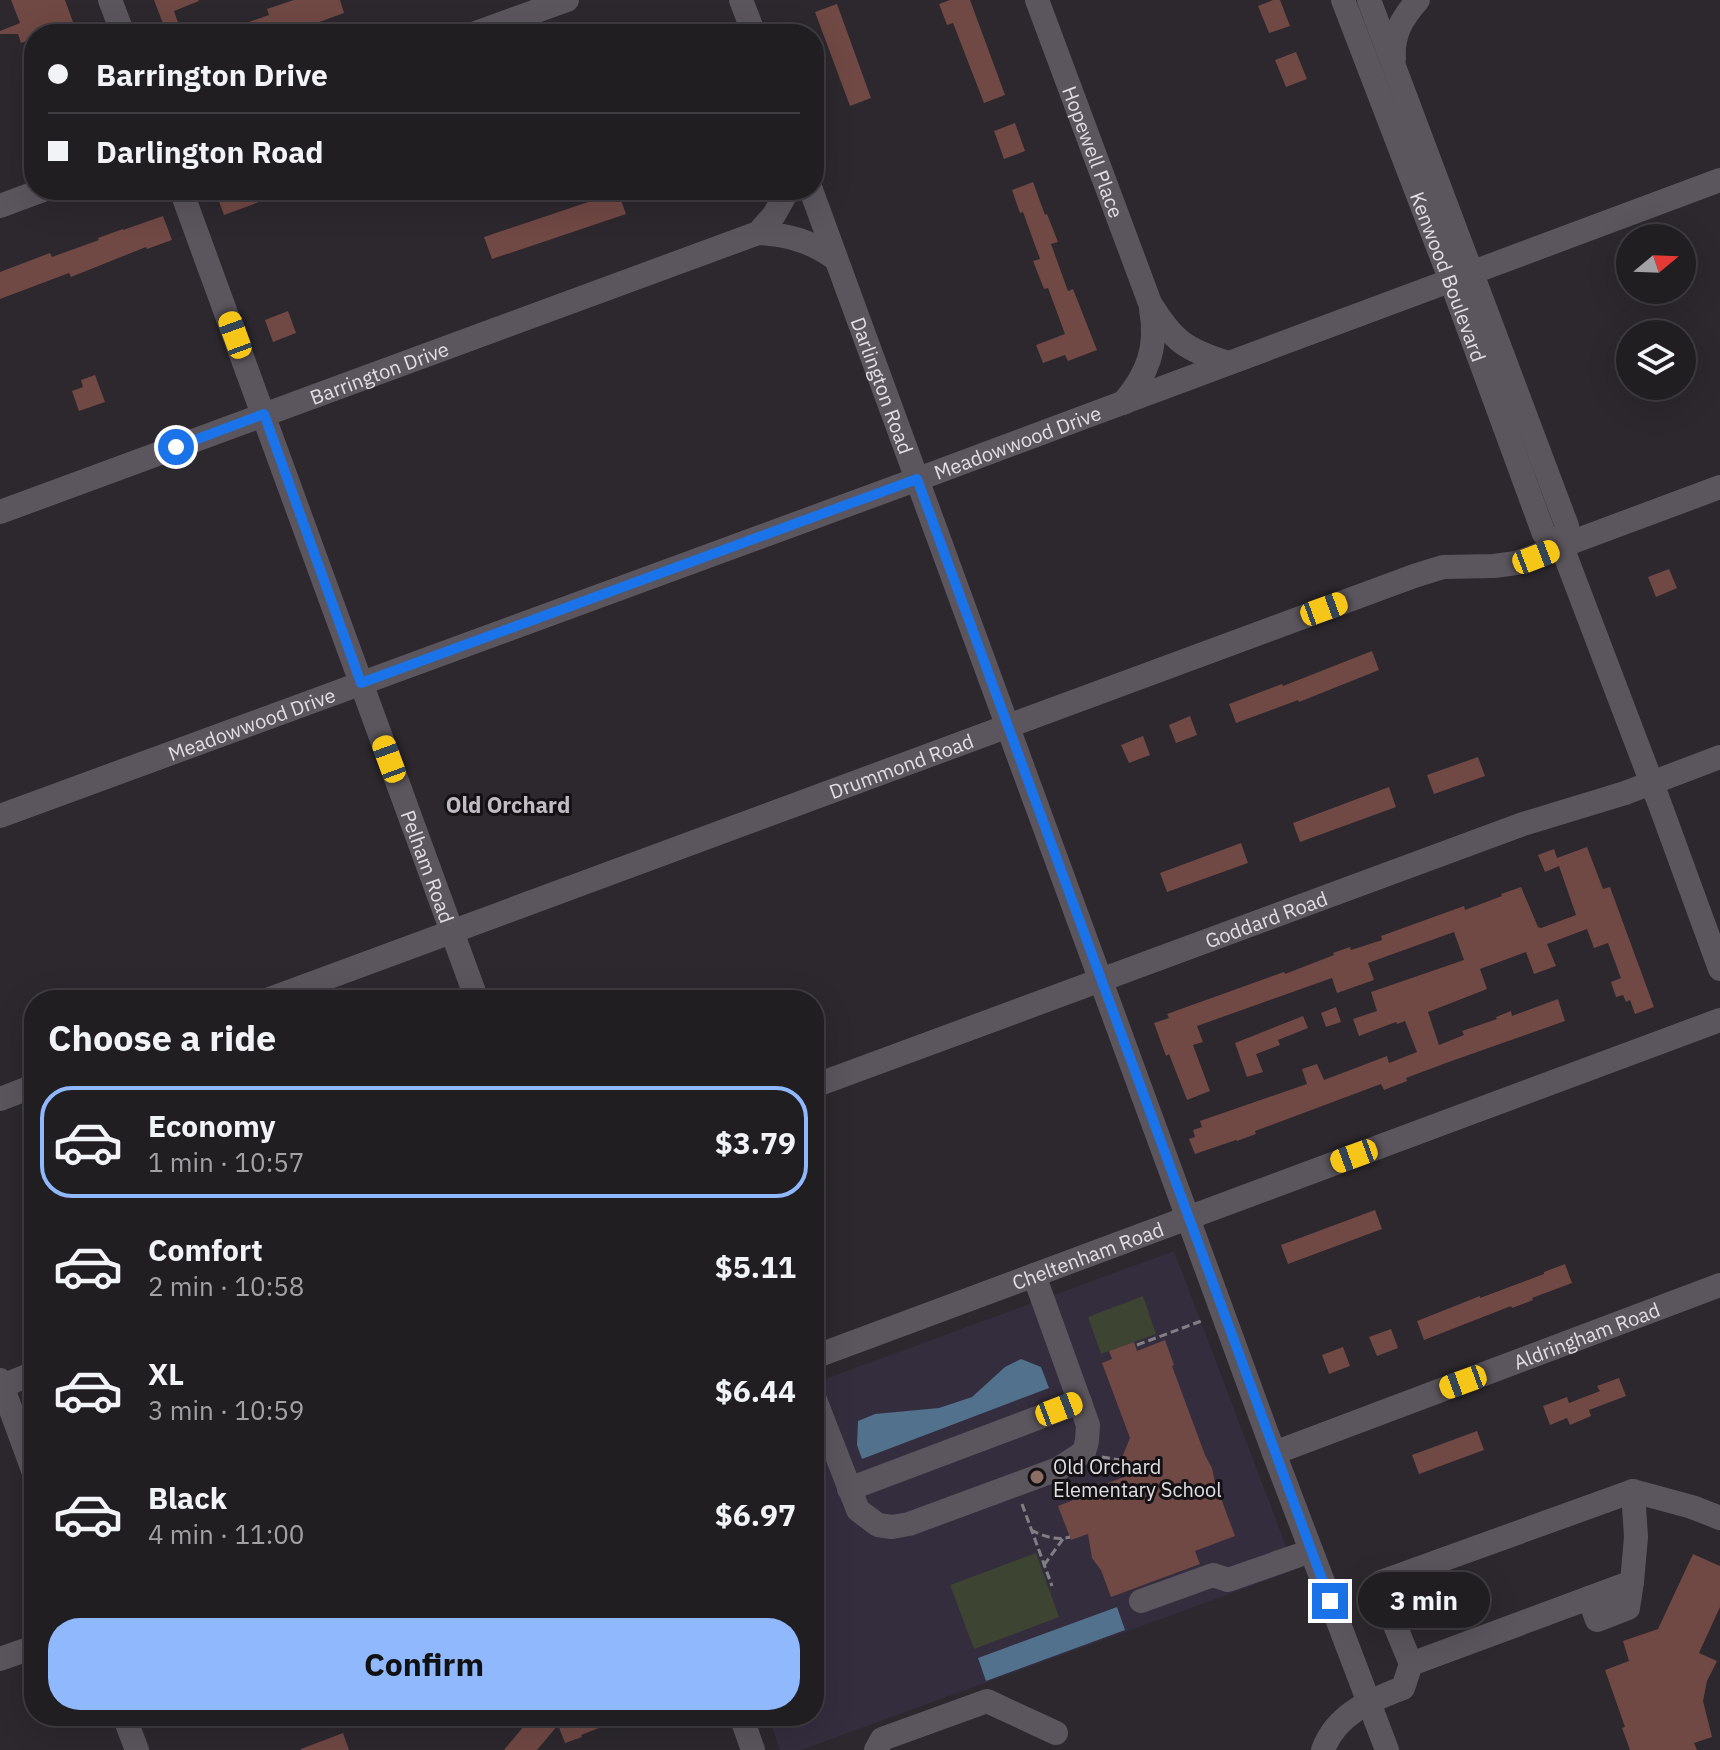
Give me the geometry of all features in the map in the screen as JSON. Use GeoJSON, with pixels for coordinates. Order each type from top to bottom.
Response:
{"type":"FeatureCollection","features":[{"type":"Feature","properties":{"kind":"street"},"geometry":{"type":"LineString","coordinates":[[110,0],[119,24]]}},
{"type":"Feature","properties":{"kind":"street"},"geometry":{"type":"LineString","coordinates":[[501,24],[567,0]]}},
{"type":"Feature","properties":{"kind":"street"},"geometry":{"type":"LineString","coordinates":[[741,0],[750,24]]}},
{"type":"Feature","properties":{"kind":"street","name":"Hopewell Place"},"geometry":{"type":"LineString","coordinates":[[1037,0],[1150,303],[1154,328],[1152,349],[1136,388],[1123,403]]}},
{"type":"Feature","properties":{"kind":"street","name":"Kenwood Boulevard"},"geometry":{"type":"LineString","coordinates":[[1343,0],[1371,74],[1462,277]]}},
{"type":"Feature","properties":{"kind":"street","name":"Kenwood Boulevard"},"geometry":{"type":"LineString","coordinates":[[1369,0],[1394,65],[1544,534],[1562,547],[1720,969]]}},
{"type":"Feature","properties":{"kind":"street"},"geometry":{"type":"LineString","coordinates":[[1371,74],[1394,65],[1396,30],[1418,0]]}},
{"type":"Feature","properties":{"kind":"street","name":"Meadowwood Drive"},"geometry":{"type":"LineString","coordinates":[[0,816],[1720,180]]}},
{"type":"Feature","properties":{"kind":"street"},"geometry":{"type":"LineString","coordinates":[[0,206],[24,197]]}},
{"type":"Feature","properties":{"kind":"street","name":"Pelham Road"},"geometry":{"type":"LineString","coordinates":[[185,200],[473,990]]}},
{"type":"Feature","properties":{"kind":"street"},"geometry":{"type":"LineString","coordinates":[[758,233],[782,200]]}},
{"type":"Feature","properties":{"kind":"street","name":"Darlington Road"},"geometry":{"type":"LineString","coordinates":[[815,200],[1274,1453],[1387,1750]]}},
{"type":"Feature","properties":{"kind":"street","name":"Barrington Drive"},"geometry":{"type":"LineString","coordinates":[[0,512],[758,233],[785,235],[818,246],[836,259]]}},
{"type":"Feature","properties":{"kind":"street","name":"Hopewell Place"},"geometry":{"type":"LineString","coordinates":[[1150,303],[1177,340],[1194,351],[1228,363]]}},
{"type":"Feature","properties":{"kind":"street","name":"Drummond Road"},"geometry":{"type":"LineString","coordinates":[[294,990],[1414,576],[1443,567],[1516,563],[1720,487]]}},
{"type":"Feature","properties":{"kind":"street","name":"Goddard Road"},"geometry":{"type":"LineString","coordinates":[[824,1082],[1523,824],[1652,783],[1720,757]]}},
{"type":"Feature","properties":{"kind":"street","name":"Cheltenham Road"},"geometry":{"type":"LineString","coordinates":[[824,1353],[1720,1020]]}},
{"type":"Feature","properties":{"kind":"street"},"geometry":{"type":"LineString","coordinates":[[0,1099],[24,1090]]}},
{"type":"Feature","properties":{"kind":"street"},"geometry":{"type":"LineString","coordinates":[[824,1423],[858,1510],[878,1525],[892,1527],[909,1524],[1058,1469],[1084,1452],[1088,1425],[1034,1275]]}},
{"type":"Feature","properties":{"kind":"street","name":"Aldringham Road"},"geometry":{"type":"LineString","coordinates":[[1274,1453],[1720,1285]]}},
{"type":"Feature","properties":{"kind":"street"},"geometry":{"type":"LineString","coordinates":[[24,1377],[1,1385],[24,1446]]}},
{"type":"Feature","properties":{"kind":"street"},"geometry":{"type":"LineString","coordinates":[[849,1489],[1080,1402]]}},
{"type":"Feature","properties":{"kind":"street"},"geometry":{"type":"LineString","coordinates":[[1323,1750],[1340,1722],[1369,1700],[1403,1688],[1411,1664],[1381,1582],[1633,1491],[1720,1518]]}},
{"type":"Feature","properties":{"kind":"street"},"geometry":{"type":"LineString","coordinates":[[1411,1664],[1632,1582],[1636,1537],[1633,1491]]}},
{"type":"Feature","properties":{"kind":"street"},"geometry":{"type":"LineString","coordinates":[[1141,1601],[1213,1575],[1228,1580],[1311,1551]]}},
{"type":"Feature","properties":{"kind":"street"},"geometry":{"type":"LineString","coordinates":[[0,1659],[24,1651]]}},
{"type":"Feature","properties":{"kind":"street"},"geometry":{"type":"LineString","coordinates":[[876,1750],[882,1739],[987,1701],[1056,1733]]}},
{"type":"Feature","properties":{"kind":"street"},"geometry":{"type":"LineString","coordinates":[[128,1726],[137,1750]]}},
{"type":"Feature","properties":{"kind":"street"},"geometry":{"type":"LineString","coordinates":[[745,1726],[753,1750]]}},
{"type":"Feature","properties":{"kind":"path"},"geometry":{"type":"LineString","coordinates":[[1137,1345],[1204,1320]]}},
{"type":"Feature","properties":{"kind":"path"},"geometry":{"type":"LineString","coordinates":[[1099,1456],[1121,1460]]}},
{"type":"Feature","properties":{"kind":"path"},"geometry":{"type":"LineString","coordinates":[[1020,1500],[1052,1586]]}},
{"type":"Feature","properties":{"kind":"path"},"geometry":{"type":"LineString","coordinates":[[1031,1530],[1045,1536],[1070,1537]]}},
{"type":"Feature","properties":{"kind":"path"},"geometry":{"type":"LineString","coordinates":[[1044,1565],[1063,1539]]}},
{"type":"Feature","properties":{"kind":"shaded area","name":"Old Orchard Elementary School"},"geometry":{"type":"Polygon","coordinates":[[[1174,1251],[1295,1570],[801,1750],[780,1750],[772,1726],[824,1726],[824,1379],[1174,1251]]]}},
{"type":"Feature","properties":{"kind":"green space"},"geometry":{"type":"Polygon","coordinates":[[[1143,1296],[1156,1334],[1101,1354],[1088,1317],[1143,1296]]]}},
{"type":"Feature","properties":{"kind":"green space"},"geometry":{"type":"Polygon","coordinates":[[[1036,1553],[1059,1617],[974,1649],[950,1585],[1036,1553]]]}},
{"type":"Feature","properties":{"kind":"water"},"geometry":{"type":"Polygon","coordinates":[[[1021,1359],[1041,1367],[1049,1388],[862,1459],[857,1445],[858,1421],[875,1414],[939,1408],[972,1397],[1005,1367],[1021,1359]]]}},
{"type":"Feature","properties":{"kind":"water"},"geometry":{"type":"Polygon","coordinates":[[[1117,1607],[1125,1630],[986,1681],[978,1658],[1117,1607]]]}},
{"type":"Feature","properties":{"kind":"building"},"geometry":{"type":"Polygon","coordinates":[[[11,0],[65,0],[74,24],[24,24],[24,42],[21,43],[18,34],[0,34],[0,31],[20,23],[11,0]]]}},
{"type":"Feature","properties":{"kind":"building"},"geometry":{"type":"Polygon","coordinates":[[[154,0],[199,1],[174,11],[179,24],[163,24],[154,0]]]}},
{"type":"Feature","properties":{"kind":"building"},"geometry":{"type":"Polygon","coordinates":[[[294,0],[340,0],[344,13],[314,24],[244,24],[269,15],[267,9],[294,0]]]}},
{"type":"Feature","properties":{"kind":"building"},"geometry":{"type":"Polygon","coordinates":[[[950,0],[970,0],[1005,95],[984,103],[953,23],[947,25],[939,4],[950,0]]]}},
{"type":"Feature","properties":{"kind":"building"},"geometry":{"type":"Polygon","coordinates":[[[1280,0],[1290,26],[1269,33],[1258,6],[1280,0]]]}},
{"type":"Feature","properties":{"kind":"building"},"geometry":{"type":"Polygon","coordinates":[[[837,4],[871,98],[850,106],[824,36],[824,24],[819,24],[815,12],[837,4]]]}},
{"type":"Feature","properties":{"kind":"building"},"geometry":{"type":"Polygon","coordinates":[[[1296,52],[1307,79],[1286,87],[1275,60],[1296,52]]]}},
{"type":"Feature","properties":{"kind":"building"},"geometry":{"type":"Polygon","coordinates":[[[1015,123],[1025,151],[1004,159],[994,131],[1015,123]]]}},
{"type":"Feature","properties":{"kind":"building"},"geometry":{"type":"Polygon","coordinates":[[[1033,182],[1058,242],[1051,244],[1068,291],[1073,289],[1097,350],[1068,361],[1065,355],[1043,363],[1036,345],[1065,334],[1048,288],[1044,289],[1033,261],[1040,259],[1012,190],[1033,182]]]}},
{"type":"Feature","properties":{"kind":"building"},"geometry":{"type":"Polygon","coordinates":[[[219,200],[264,200],[224,215],[219,200]]]}},
{"type":"Feature","properties":{"kind":"building"},"geometry":{"type":"Polygon","coordinates":[[[594,200],[621,200],[626,214],[492,259],[484,237],[594,200]]]}},
{"type":"Feature","properties":{"kind":"building"},"geometry":{"type":"Polygon","coordinates":[[[163,216],[172,240],[0,299],[0,272],[50,253],[52,257],[163,216]]]}},
{"type":"Feature","properties":{"kind":"building"},"geometry":{"type":"Polygon","coordinates":[[[288,311],[296,333],[273,342],[265,320],[288,311]]]}},
{"type":"Feature","properties":{"kind":"building"},"geometry":{"type":"Polygon","coordinates":[[[95,375],[105,402],[79,411],[72,391],[83,387],[81,380],[95,375]]]}},
{"type":"Feature","properties":{"kind":"building"},"geometry":{"type":"Polygon","coordinates":[[[1669,569],[1677,588],[1656,597],[1648,577],[1669,569]]]}},
{"type":"Feature","properties":{"kind":"building"},"geometry":{"type":"Polygon","coordinates":[[[1372,651],[1379,670],[1236,723],[1229,704],[1372,651]]]}},
{"type":"Feature","properties":{"kind":"building"},"geometry":{"type":"Polygon","coordinates":[[[1190,716],[1197,735],[1176,743],[1169,725],[1190,716]]]}},
{"type":"Feature","properties":{"kind":"building"},"geometry":{"type":"Polygon","coordinates":[[[1143,736],[1150,755],[1129,763],[1121,745],[1143,736]]]}},
{"type":"Feature","properties":{"kind":"building"},"geometry":{"type":"Polygon","coordinates":[[[1478,757],[1485,776],[1434,794],[1427,775],[1478,757]]]}},
{"type":"Feature","properties":{"kind":"building"},"geometry":{"type":"Polygon","coordinates":[[[1389,787],[1396,807],[1300,842],[1293,823],[1389,787]]]}},
{"type":"Feature","properties":{"kind":"building"},"geometry":{"type":"Polygon","coordinates":[[[1241,843],[1248,863],[1167,892],[1160,873],[1241,843]]]}},
{"type":"Feature","properties":{"kind":"building"},"geometry":{"type":"Polygon","coordinates":[[[1587,847],[1603,889],[1610,887],[1654,1007],[1635,1014],[1630,1000],[1626,1002],[1623,995],[1616,997],[1611,982],[1621,978],[1608,943],[1594,948],[1587,929],[1547,944],[1556,966],[1534,974],[1526,952],[1480,969],[1487,989],[1428,1012],[1439,1045],[1464,1035],[1462,1031],[1511,1011],[1512,1016],[1558,999],[1565,1021],[1406,1078],[1407,1081],[1384,1090],[1381,1084],[1255,1131],[1256,1134],[1195,1154],[1189,1139],[1195,1137],[1193,1130],[1202,1127],[1200,1121],[1307,1084],[1302,1069],[1317,1064],[1324,1080],[1387,1056],[1389,1063],[1417,1052],[1405,1021],[1359,1036],[1353,1019],[1377,1011],[1371,992],[1464,960],[1454,932],[1368,963],[1374,980],[1337,993],[1332,978],[1197,1026],[1203,1042],[1193,1045],[1210,1091],[1187,1100],[1154,1023],[1169,1018],[1167,1014],[1285,974],[1350,947],[1351,950],[1382,940],[1381,936],[1464,906],[1465,910],[1521,887],[1538,927],[1576,915],[1559,866],[1545,872],[1538,855],[1554,849],[1557,858],[1587,847]]]}},
{"type":"Feature","properties":{"kind":"building"},"geometry":{"type":"Polygon","coordinates":[[[1336,1007],[1341,1022],[1326,1027],[1321,1013],[1336,1007]]]}},
{"type":"Feature","properties":{"kind":"building"},"geometry":{"type":"Polygon","coordinates":[[[1303,1016],[1308,1028],[1278,1040],[1280,1045],[1256,1054],[1263,1072],[1247,1077],[1235,1043],[1303,1016]]]}},
{"type":"Feature","properties":{"kind":"building"},"geometry":{"type":"Polygon","coordinates":[[[1375,1210],[1382,1229],[1288,1264],[1281,1245],[1375,1210]]]}},
{"type":"Feature","properties":{"kind":"building"},"geometry":{"type":"Polygon","coordinates":[[[1565,1264],[1572,1283],[1424,1340],[1417,1321],[1565,1264]]]}},
{"type":"Feature","properties":{"kind":"building"},"geometry":{"type":"Polygon","coordinates":[[[1391,1329],[1398,1348],[1377,1356],[1369,1337],[1391,1329]]]}},
{"type":"Feature","properties":{"kind":"building","name":"Old Orchard Elementary School"},"geometry":{"type":"Polygon","coordinates":[[[1165,1340],[1235,1536],[1195,1551],[1200,1564],[1111,1597],[1101,1570],[1092,1558],[1088,1534],[1071,1540],[1058,1506],[1124,1477],[1121,1460],[1130,1438],[1102,1363],[1112,1359],[1109,1351],[1134,1342],[1137,1351],[1165,1340]]]}},
{"type":"Feature","properties":{"kind":"building"},"geometry":{"type":"Polygon","coordinates":[[[1343,1347],[1350,1366],[1329,1374],[1322,1355],[1343,1347]]]}},
{"type":"Feature","properties":{"kind":"building"},"geometry":{"type":"Polygon","coordinates":[[[1619,1378],[1626,1396],[1589,1410],[1591,1416],[1570,1425],[1567,1418],[1550,1425],[1543,1406],[1567,1397],[1569,1403],[1600,1391],[1597,1386],[1619,1378]]]}},
{"type":"Feature","properties":{"kind":"building"},"geometry":{"type":"Polygon","coordinates":[[[1477,1431],[1484,1450],[1419,1474],[1412,1455],[1477,1431]]]}},
{"type":"Feature","properties":{"kind":"building"},"geometry":{"type":"Polygon","coordinates":[[[1693,1554],[1720,1566],[1720,1607],[1699,1653],[1717,1661],[1707,1681],[1703,1701],[1712,1737],[1694,1743],[1697,1750],[1630,1750],[1605,1670],[1629,1661],[1623,1641],[1658,1629],[1693,1554]]]}},
{"type":"Feature","properties":{"kind":"building"},"geometry":{"type":"Polygon","coordinates":[[[524,1726],[557,1726],[537,1750],[504,1750],[524,1726]]]}},
{"type":"Feature","properties":{"kind":"building"},"geometry":{"type":"Polygon","coordinates":[[[558,1726],[604,1726],[582,1737],[565,1743],[558,1726]]]}},
{"type":"Feature","properties":{"kind":"building"},"geometry":{"type":"Polygon","coordinates":[[[343,1733],[349,1750],[301,1750],[301,1749],[343,1733]]]}},
{"type":"Feature","properties":{"kind":"place","name":"Old Orchard Elementary School"},"geometry":{"type":"Point","coordinates":[1037,1477]}},
{"type":"Feature","properties":{"kind":"district","name":"Old Orchard"},"geometry":{"type":"Point","coordinates":[508,804]}},
{"type":"Feature","properties":{"kind":"route"},"geometry":{"type":"LineString","coordinates":[[176,447],[264,414],[361,683],[917,479],[1330,1601]]}}]}
